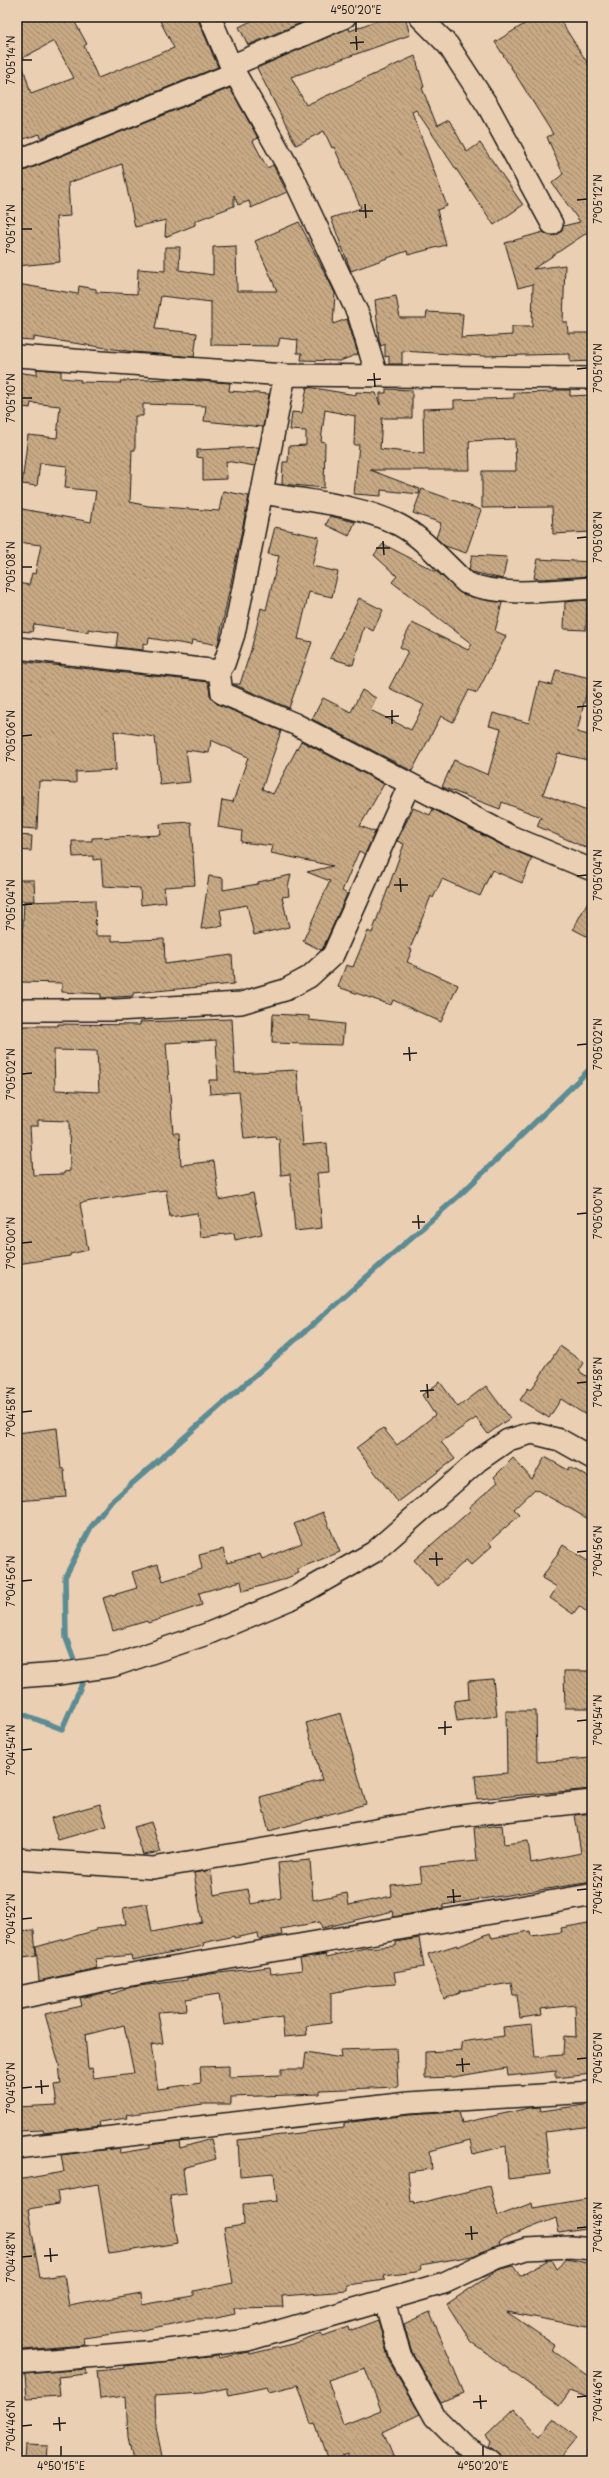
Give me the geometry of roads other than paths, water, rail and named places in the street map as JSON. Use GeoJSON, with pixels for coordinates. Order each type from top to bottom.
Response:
{"type":"FeatureCollection","features":[{"type":"Feature","properties":{"kind":"street"},"geometry":{"type":"LineString","coordinates":[[210,17],[233,69],[292,174],[360,316],[377,376]]}},
{"type":"Feature","properties":{"kind":"street"},"geometry":{"type":"LineString","coordinates":[[17,161],[233,69],[345,17]]}},
{"type":"Feature","properties":{"kind":"street"},"geometry":{"type":"LineString","coordinates":[[420,17],[448,46],[489,108],[552,224]]}},
{"type":"Feature","properties":{"kind":"street"},"geometry":{"type":"LineString","coordinates":[[17,356],[285,375],[592,378]]}},
{"type":"Feature","properties":{"kind":"street"},"geometry":{"type":"LineString","coordinates":[[285,375],[234,634],[224,664],[219,671],[222,693],[236,697],[295,724],[409,785],[510,836],[592,870]]}},
{"type":"Feature","properties":{"kind":"street"},"geometry":{"type":"LineString","coordinates":[[262,493],[362,511],[399,525],[423,543],[466,582],[475,586],[500,592],[592,588]]}},
{"type":"Feature","properties":{"kind":"street"},"geometry":{"type":"LineString","coordinates":[[17,648],[219,671]]}},
{"type":"Feature","properties":{"kind":"street"},"geometry":{"type":"LineString","coordinates":[[17,1010],[116,1010],[241,1003],[285,990],[309,977],[333,955],[409,785]]}},
{"type":"Feature","properties":{"kind":"street"},"geometry":{"type":"LineString","coordinates":[[17,1677],[58,1674],[113,1666],[207,1634],[295,1597],[374,1552],[479,1460],[508,1440],[532,1433],[560,1440],[592,1458]]}},
{"type":"Feature","properties":{"kind":"street"},"geometry":{"type":"LineString","coordinates":[[17,1859],[153,1868],[452,1817],[592,1801]]}},
{"type":"Feature","properties":{"kind":"street"},"geometry":{"type":"LineString","coordinates":[[17,1998],[117,1977],[592,1895]]}},
{"type":"Feature","properties":{"kind":"street"},"geometry":{"type":"LineString","coordinates":[[17,2148],[408,2103],[592,2092]]}},
{"type":"Feature","properties":{"kind":"street"},"geometry":{"type":"LineString","coordinates":[[17,2363],[167,2350],[248,2340],[444,2283],[494,2259],[526,2250],[571,2247],[592,2249]]}},
{"type":"Feature","properties":{"kind":"street"},"geometry":{"type":"LineString","coordinates":[[385,2301],[400,2356],[435,2417],[463,2445],[490,2461]]}},
{"type":"Feature","properties":{"kind":"waterway"},"geometry":{"type":"LineString","coordinates":[[77,1668],[66,1638],[65,1577],[91,1527],[110,1503],[462,1193],[592,1067]]}},
{"type":"Feature","properties":{"kind":"waterway"},"geometry":{"type":"LineString","coordinates":[[17,1712],[62,1729],[82,1684],[79,1676]]}}]}
